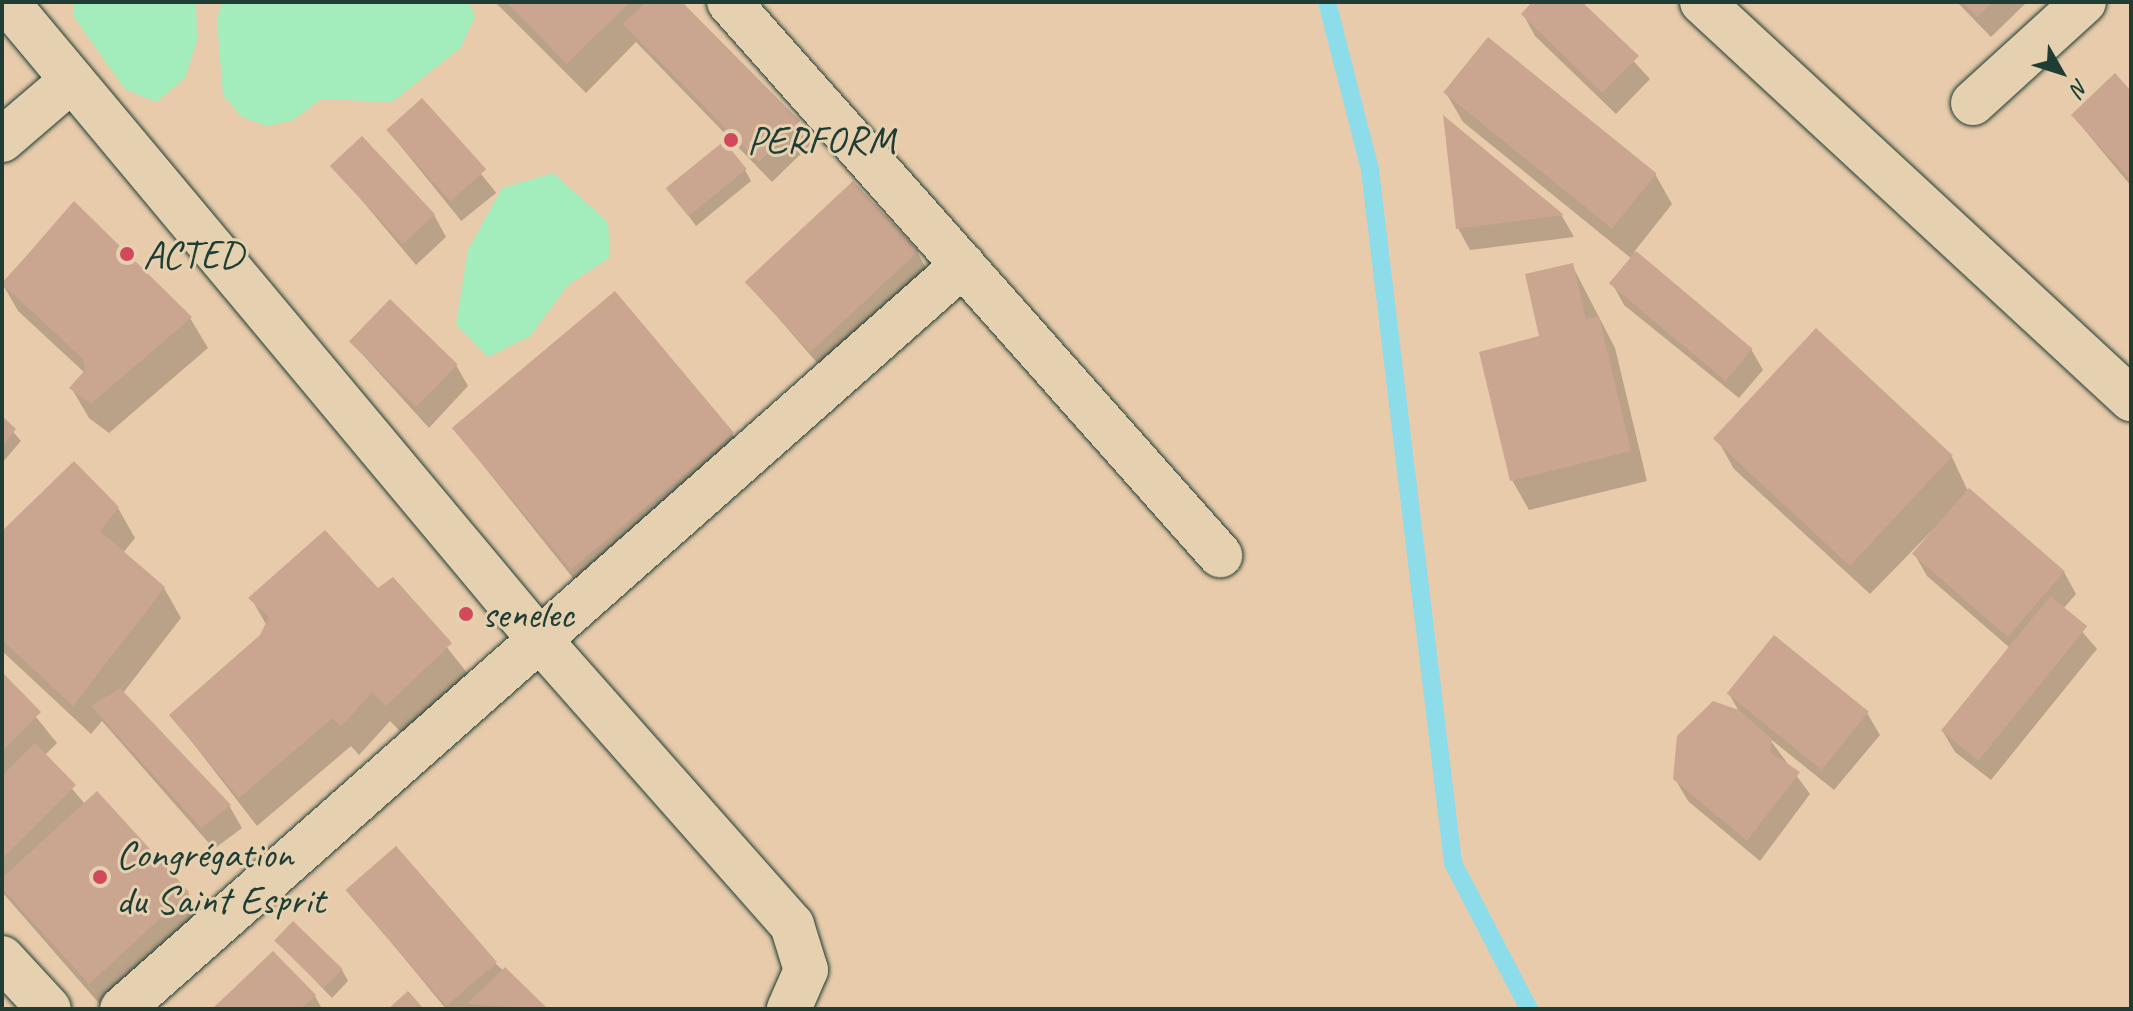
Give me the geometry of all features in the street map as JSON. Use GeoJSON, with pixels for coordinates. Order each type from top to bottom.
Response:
{"type":"FeatureCollection","features":[{"type":"Feature","properties":{"kind":"street"},"geometry":{"type":"LineString","coordinates":[[7,2],[539,639],[792,925],[806,970],[789,1009]]}},
{"type":"Feature","properties":{"kind":"street"},"geometry":{"type":"LineString","coordinates":[[729,2],[1220,555]]}},
{"type":"Feature","properties":{"kind":"street"},"geometry":{"type":"LineString","coordinates":[[1702,2],[2131,399]]}},
{"type":"Feature","properties":{"kind":"street"},"geometry":{"type":"LineString","coordinates":[[1973,103],[2084,2]]}},
{"type":"Feature","properties":{"kind":"street"},"geometry":{"type":"LineString","coordinates":[[2,140],[72,80]]}},
{"type":"Feature","properties":{"kind":"street"},"geometry":{"type":"LineString","coordinates":[[122,1009],[963,265]]}},
{"type":"Feature","properties":{"kind":"street"},"geometry":{"type":"LineString","coordinates":[[2,958],[49,1009]]}},
{"type":"Feature","properties":{"kind":"green space"},"geometry":{"type":"Polygon","coordinates":[[[74,2],[196,2],[197,40],[185,78],[156,102],[125,89],[74,17],[74,2]]]}},
{"type":"Feature","properties":{"kind":"green space"},"geometry":{"type":"Polygon","coordinates":[[[222,2],[469,2],[475,17],[460,48],[392,102],[321,99],[293,120],[267,126],[242,117],[223,95],[217,21],[222,2]]]}},
{"type":"Feature","properties":{"kind":"green space"},"geometry":{"type":"Polygon","coordinates":[[[553,173],[608,222],[610,257],[568,285],[530,336],[488,357],[456,324],[468,250],[502,188],[553,173]]]}},
{"type":"Feature","properties":{"kind":"building"},"geometry":{"type":"Polygon","coordinates":[[[506,2],[630,2],[567,64],[506,2]]]}},
{"type":"Feature","properties":{"kind":"building"},"geometry":{"type":"Polygon","coordinates":[[[646,2],[682,2],[800,121],[759,162],[623,24],[646,2]]]}},
{"type":"Feature","properties":{"kind":"building"},"geometry":{"type":"Polygon","coordinates":[[[1532,2],[1582,2],[1639,56],[1602,93],[1521,14],[1532,2]]]}},
{"type":"Feature","properties":{"kind":"building"},"geometry":{"type":"Polygon","coordinates":[[[1963,2],[1993,2],[1977,17],[1963,2]]]}},
{"type":"Feature","properties":{"kind":"building"},"geometry":{"type":"Polygon","coordinates":[[[1488,37],[1657,174],[1612,229],[1443,92],[1488,37]]]}},
{"type":"Feature","properties":{"kind":"building"},"geometry":{"type":"Polygon","coordinates":[[[2115,73],[2131,91],[2131,180],[2071,115],[2115,73]]]}},
{"type":"Feature","properties":{"kind":"building"},"geometry":{"type":"Polygon","coordinates":[[[422,98],[486,169],[451,201],[386,130],[422,98]]]}},
{"type":"Feature","properties":{"kind":"building"},"geometry":{"type":"Polygon","coordinates":[[[1443,115],[1495,158],[1564,215],[1456,229],[1443,115]]]}},
{"type":"Feature","properties":{"kind":"building"},"geometry":{"type":"Polygon","coordinates":[[[362,136],[435,214],[403,244],[330,166],[362,136]]]}},
{"type":"Feature","properties":{"kind":"building"},"geometry":{"type":"Polygon","coordinates":[[[724,141],[747,169],[688,216],[666,188],[724,141]]]}},
{"type":"Feature","properties":{"kind":"building"},"geometry":{"type":"Polygon","coordinates":[[[853,181],[918,251],[810,352],[745,282],[853,181]]]}},
{"type":"Feature","properties":{"kind":"building"},"geometry":{"type":"Polygon","coordinates":[[[74,201],[192,317],[91,404],[69,388],[85,370],[83,359],[2,284],[74,201]]]}},
{"type":"Feature","properties":{"kind":"building"},"geometry":{"type":"Polygon","coordinates":[[[1636,251],[1752,349],[1725,381],[1609,283],[1636,251]]]}},
{"type":"Feature","properties":{"kind":"building"},"geometry":{"type":"Polygon","coordinates":[[[1573,263],[1586,319],[1599,316],[1631,451],[1510,481],[1479,352],[1539,336],[1525,274],[1573,263]]]}},
{"type":"Feature","properties":{"kind":"building"},"geometry":{"type":"Polygon","coordinates":[[[615,291],[734,433],[571,570],[452,428],[615,291]]]}},
{"type":"Feature","properties":{"kind":"building"},"geometry":{"type":"Polygon","coordinates":[[[390,299],[458,364],[417,407],[349,341],[390,299]]]}},
{"type":"Feature","properties":{"kind":"building"},"geometry":{"type":"Polygon","coordinates":[[[1816,328],[1953,456],[1850,566],[1713,438],[1816,328]]]}},
{"type":"Feature","properties":{"kind":"building"},"geometry":{"type":"Polygon","coordinates":[[[2,416],[16,429],[2,446],[2,416]]]}},
{"type":"Feature","properties":{"kind":"building"},"geometry":{"type":"Polygon","coordinates":[[[74,461],[119,507],[100,531],[165,587],[73,706],[2,640],[2,531],[74,461]]]}},
{"type":"Feature","properties":{"kind":"building"},"geometry":{"type":"Polygon","coordinates":[[[1969,488],[2065,571],[2008,637],[1912,554],[1969,488]]]}},
{"type":"Feature","properties":{"kind":"building"},"geometry":{"type":"Polygon","coordinates":[[[325,530],[378,588],[393,577],[452,643],[386,706],[372,692],[341,727],[333,718],[239,798],[169,715],[260,635],[269,617],[248,598],[325,530]]]}},
{"type":"Feature","properties":{"kind":"building"},"geometry":{"type":"Polygon","coordinates":[[[2050,596],[2087,626],[1978,761],[1941,730],[2050,596]]]}},
{"type":"Feature","properties":{"kind":"building"},"geometry":{"type":"Polygon","coordinates":[[[1774,635],[1869,712],[1822,770],[1727,693],[1774,635]]]}},
{"type":"Feature","properties":{"kind":"building"},"geometry":{"type":"Polygon","coordinates":[[[2,672],[41,712],[2,751],[2,672]]]}},
{"type":"Feature","properties":{"kind":"building"},"geometry":{"type":"Polygon","coordinates":[[[120,688],[231,805],[201,828],[91,706],[120,688]]]}},
{"type":"Feature","properties":{"kind":"building"},"geometry":{"type":"Polygon","coordinates":[[[1713,701],[1739,710],[1772,739],[1770,752],[1800,772],[1747,841],[1673,779],[1677,736],[1713,701]]]}},
{"type":"Feature","properties":{"kind":"building"},"geometry":{"type":"Polygon","coordinates":[[[35,743],[76,785],[2,859],[2,776],[35,743]]]}},
{"type":"Feature","properties":{"kind":"building"},"geometry":{"type":"Polygon","coordinates":[[[97,791],[189,892],[89,984],[2,888],[2,878],[97,791]]]}},
{"type":"Feature","properties":{"kind":"building"},"geometry":{"type":"Polygon","coordinates":[[[396,846],[497,962],[446,1006],[345,890],[396,846]]]}},
{"type":"Feature","properties":{"kind":"building"},"geometry":{"type":"Polygon","coordinates":[[[293,921],[343,969],[324,988],[274,940],[293,921]]]}},
{"type":"Feature","properties":{"kind":"building"},"geometry":{"type":"Polygon","coordinates":[[[273,951],[316,995],[301,1009],[212,1009],[273,951]]]}},
{"type":"Feature","properties":{"kind":"building"},"geometry":{"type":"Polygon","coordinates":[[[505,967],[548,1009],[467,1004],[505,967]]]}},
{"type":"Feature","properties":{"kind":"building"},"geometry":{"type":"Polygon","coordinates":[[[408,991],[424,1009],[388,1009],[408,991]]]}},
{"type":"Feature","properties":{"kind":"waterway"},"geometry":{"type":"LineString","coordinates":[[1327,2],[1370,170],[1453,863],[1529,1009]]}},
{"type":"Feature","properties":{"kind":"place","name":"PERFORM"},"geometry":{"type":"Point","coordinates":[731,140]}},
{"type":"Feature","properties":{"kind":"place","name":"ACTED"},"geometry":{"type":"Point","coordinates":[127,254]}},
{"type":"Feature","properties":{"kind":"place","name":"senelec"},"geometry":{"type":"Point","coordinates":[466,614]}},
{"type":"Feature","properties":{"kind":"place","name":"Congrégation du Saint Esprit"},"geometry":{"type":"Point","coordinates":[100,877]}}]}
